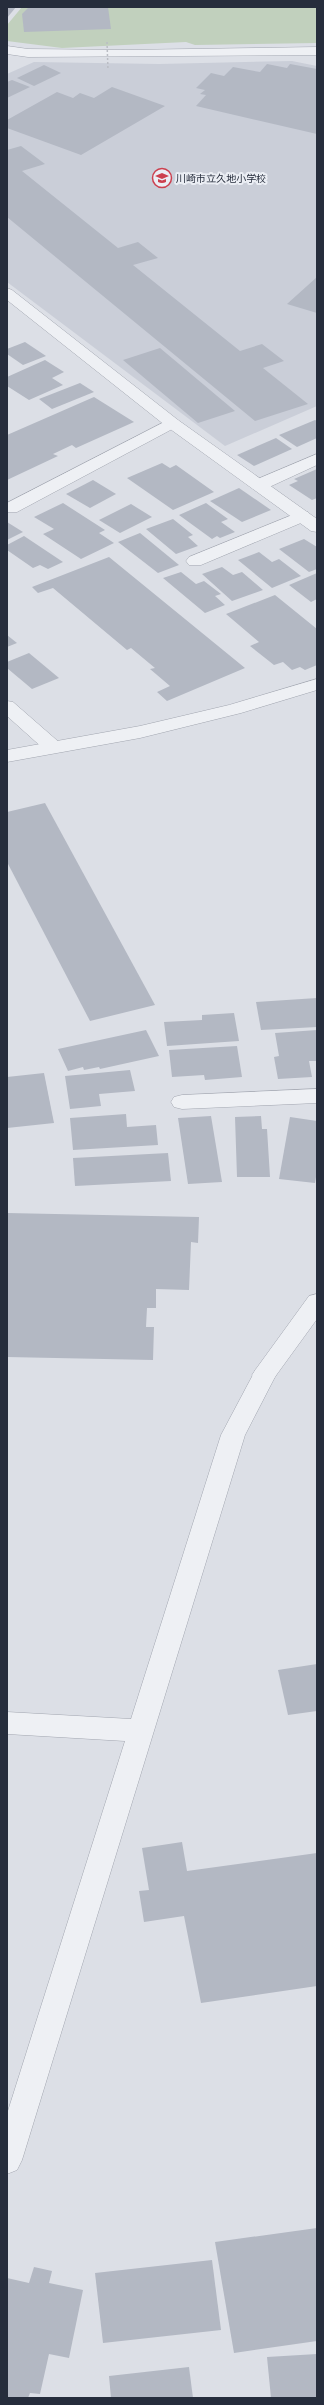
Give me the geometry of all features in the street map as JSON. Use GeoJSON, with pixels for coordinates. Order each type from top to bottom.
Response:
{"type":"FeatureCollection","features":[{"type":"Feature","properties":{"kind":"street"},"geometry":{"type":"LineString","coordinates":[[7,50],[28,53],[125,54],[317,51]]}},
{"type":"Feature","properties":{"kind":"street"},"geometry":{"type":"LineString","coordinates":[[7,293],[172,423],[317,527]]}},
{"type":"Feature","properties":{"kind":"street"},"geometry":{"type":"LineString","coordinates":[[11,508],[172,423]]}},
{"type":"Feature","properties":{"kind":"street"},"geometry":{"type":"LineString","coordinates":[[259,485],[317,459]]}},
{"type":"Feature","properties":{"kind":"street"},"geometry":{"type":"LineString","coordinates":[[195,561],[302,516]]}},
{"type":"Feature","properties":{"kind":"street"},"geometry":{"type":"LineString","coordinates":[[7,756],[140,732],[235,709],[317,684]]}},
{"type":"Feature","properties":{"kind":"street"},"geometry":{"type":"LineString","coordinates":[[7,706],[53,747]]}},
{"type":"Feature","properties":{"kind":"street"},"geometry":{"type":"LineString","coordinates":[[182,1102],[317,1096]]}},
{"type":"Feature","properties":{"kind":"street"},"geometry":{"type":"LineString","coordinates":[[7,2160],[233,1435],[264,1375],[317,1302]]}},
{"type":"Feature","properties":{"kind":"street"},"geometry":{"type":"LineString","coordinates":[[7,1723],[140,1731]]}},
{"type":"Feature","properties":{"kind":"path"},"geometry":{"type":"LineString","coordinates":[[107,42],[108,70]]}},
{"type":"Feature","properties":{"kind":"shaded area","name":"川崎市立久地小学校"},"geometry":{"type":"Polygon","coordinates":[[[292,61],[317,66],[317,406],[225,446],[7,282],[7,74],[34,62],[159,64],[292,61]]]}},
{"type":"Feature","properties":{"kind":"green space"},"geometry":{"type":"Polygon","coordinates":[[[22,7],[317,7],[317,43],[195,45],[186,42],[62,48],[7,41],[7,25],[22,7]]]}},
{"type":"Feature","properties":{"kind":"building"},"geometry":{"type":"Polygon","coordinates":[[[7,7],[16,7],[7,18],[7,7]]]}},
{"type":"Feature","properties":{"kind":"building"},"geometry":{"type":"Polygon","coordinates":[[[29,7],[108,7],[111,29],[24,32],[22,14],[29,7]]]}},
{"type":"Feature","properties":{"kind":"building"},"geometry":{"type":"Polygon","coordinates":[[[267,64],[287,68],[290,64],[317,69],[317,134],[196,106],[206,95],[200,94],[205,90],[196,88],[211,73],[224,76],[233,67],[260,72],[267,64]]]}},
{"type":"Feature","properties":{"kind":"building"},"geometry":{"type":"Polygon","coordinates":[[[44,65],[61,73],[34,86],[17,78],[44,65]]]}},
{"type":"Feature","properties":{"kind":"building"},"geometry":{"type":"Polygon","coordinates":[[[12,80],[30,87],[7,98],[7,82],[12,80]]]}},
{"type":"Feature","properties":{"kind":"building"},"geometry":{"type":"Polygon","coordinates":[[[112,87],[165,106],[81,155],[7,128],[7,120],[57,92],[73,98],[80,93],[94,98],[112,87]]]}},
{"type":"Feature","properties":{"kind":"building"},"geometry":{"type":"Polygon","coordinates":[[[21,146],[45,164],[22,171],[118,248],[138,242],[158,258],[133,265],[240,351],[262,344],[284,361],[263,368],[308,404],[255,421],[7,217],[7,150],[21,146]]]}},
{"type":"Feature","properties":{"kind":"building"},"geometry":{"type":"Polygon","coordinates":[[[317,277],[317,313],[287,304],[317,277]]]}},
{"type":"Feature","properties":{"kind":"building"},"geometry":{"type":"Polygon","coordinates":[[[25,342],[46,356],[23,365],[7,354],[7,349],[25,342]]]}},
{"type":"Feature","properties":{"kind":"building"},"geometry":{"type":"Polygon","coordinates":[[[160,348],[235,411],[198,423],[123,360],[160,348]]]}},
{"type":"Feature","properties":{"kind":"building"},"geometry":{"type":"Polygon","coordinates":[[[45,360],[64,372],[52,378],[63,385],[29,400],[7,386],[7,377],[45,360]]]}},
{"type":"Feature","properties":{"kind":"building"},"geometry":{"type":"Polygon","coordinates":[[[80,383],[94,392],[52,409],[39,399],[80,383]]]}},
{"type":"Feature","properties":{"kind":"building"},"geometry":{"type":"Polygon","coordinates":[[[94,397],[134,422],[76,448],[72,445],[53,454],[58,456],[7,480],[7,435],[94,397]]]}},
{"type":"Feature","properties":{"kind":"building"},"geometry":{"type":"Polygon","coordinates":[[[315,420],[317,421],[317,438],[297,447],[279,435],[315,420]]]}},
{"type":"Feature","properties":{"kind":"building"},"geometry":{"type":"Polygon","coordinates":[[[276,438],[292,449],[254,466],[237,455],[276,438]]]}},
{"type":"Feature","properties":{"kind":"building"},"geometry":{"type":"Polygon","coordinates":[[[162,463],[170,468],[176,465],[214,492],[173,510],[127,478],[162,463]]]}},
{"type":"Feature","properties":{"kind":"building"},"geometry":{"type":"Polygon","coordinates":[[[317,469],[317,498],[312,500],[289,485],[298,481],[294,479],[317,469]]]}},
{"type":"Feature","properties":{"kind":"building"},"geometry":{"type":"Polygon","coordinates":[[[93,480],[116,494],[90,508],[66,494],[93,480]]]}},
{"type":"Feature","properties":{"kind":"building"},"geometry":{"type":"Polygon","coordinates":[[[239,488],[271,510],[242,522],[210,501],[239,488]]]}},
{"type":"Feature","properties":{"kind":"building"},"geometry":{"type":"Polygon","coordinates":[[[63,503],[105,530],[99,533],[114,543],[81,559],[43,534],[54,529],[34,517],[63,503]]]}},
{"type":"Feature","properties":{"kind":"building"},"geometry":{"type":"Polygon","coordinates":[[[206,503],[228,519],[221,522],[235,532],[220,538],[217,536],[212,539],[179,515],[206,503]]]}},
{"type":"Feature","properties":{"kind":"building"},"geometry":{"type":"Polygon","coordinates":[[[131,504],[152,517],[120,533],[99,520],[131,504]]]}},
{"type":"Feature","properties":{"kind":"building"},"geometry":{"type":"Polygon","coordinates":[[[173,519],[193,535],[188,537],[198,546],[176,554],[146,529],[173,519]]]}},
{"type":"Feature","properties":{"kind":"building"},"geometry":{"type":"Polygon","coordinates":[[[7,522],[23,532],[7,540],[7,522]]]}},
{"type":"Feature","properties":{"kind":"building"},"geometry":{"type":"Polygon","coordinates":[[[140,533],[179,565],[158,573],[118,542],[140,533]]]}},
{"type":"Feature","properties":{"kind":"building"},"geometry":{"type":"Polygon","coordinates":[[[24,536],[63,562],[48,569],[40,565],[33,568],[7,550],[7,545],[24,536]]]}},
{"type":"Feature","properties":{"kind":"building"},"geometry":{"type":"Polygon","coordinates":[[[304,539],[317,547],[317,569],[309,572],[279,549],[304,539]]]}},
{"type":"Feature","properties":{"kind":"building"},"geometry":{"type":"Polygon","coordinates":[[[259,552],[272,562],[279,559],[301,576],[272,588],[238,560],[259,552]]]}},
{"type":"Feature","properties":{"kind":"building"},"geometry":{"type":"Polygon","coordinates":[[[109,557],[245,668],[167,701],[157,692],[170,686],[150,669],[155,668],[131,648],[127,650],[53,588],[38,593],[32,587],[109,557]]]}},
{"type":"Feature","properties":{"kind":"building"},"geometry":{"type":"Polygon","coordinates":[[[222,567],[233,575],[242,572],[263,590],[232,601],[202,574],[222,567]]]}},
{"type":"Feature","properties":{"kind":"building"},"geometry":{"type":"Polygon","coordinates":[[[181,572],[196,584],[204,581],[221,594],[215,596],[225,605],[205,613],[163,578],[181,572]]]}},
{"type":"Feature","properties":{"kind":"building"},"geometry":{"type":"Polygon","coordinates":[[[317,573],[317,599],[311,602],[289,585],[317,573]]]}},
{"type":"Feature","properties":{"kind":"building"},"geometry":{"type":"Polygon","coordinates":[[[275,595],[317,629],[317,665],[305,670],[300,667],[292,670],[283,662],[274,665],[250,646],[259,642],[226,614],[275,595]]]}},
{"type":"Feature","properties":{"kind":"building"},"geometry":{"type":"Polygon","coordinates":[[[7,635],[17,643],[7,647],[7,635]]]}},
{"type":"Feature","properties":{"kind":"building"},"geometry":{"type":"Polygon","coordinates":[[[29,653],[59,678],[32,689],[7,668],[7,662],[29,653]]]}},
{"type":"Feature","properties":{"kind":"building"},"geometry":{"type":"Polygon","coordinates":[[[45,803],[155,1005],[90,1021],[7,862],[7,812],[45,803]]]}},
{"type":"Feature","properties":{"kind":"building"},"geometry":{"type":"Polygon","coordinates":[[[317,998],[317,1027],[261,1030],[256,1002],[317,998]]]}},
{"type":"Feature","properties":{"kind":"building"},"geometry":{"type":"Polygon","coordinates":[[[234,1013],[239,1041],[167,1046],[164,1022],[202,1020],[202,1015],[234,1013]]]}},
{"type":"Feature","properties":{"kind":"building"},"geometry":{"type":"Polygon","coordinates":[[[146,1030],[159,1056],[100,1069],[99,1067],[84,1070],[83,1067],[68,1071],[58,1049],[146,1030]]]}},
{"type":"Feature","properties":{"kind":"building"},"geometry":{"type":"Polygon","coordinates":[[[317,1030],[317,1061],[309,1061],[312,1077],[278,1079],[274,1057],[279,1056],[275,1033],[317,1030]]]}},
{"type":"Feature","properties":{"kind":"building"},"geometry":{"type":"Polygon","coordinates":[[[237,1046],[242,1077],[205,1080],[204,1075],[172,1077],[169,1050],[237,1046]]]}},
{"type":"Feature","properties":{"kind":"building"},"geometry":{"type":"Polygon","coordinates":[[[130,1070],[135,1091],[99,1094],[101,1106],[70,1109],[65,1076],[130,1070]]]}},
{"type":"Feature","properties":{"kind":"building"},"geometry":{"type":"Polygon","coordinates":[[[44,1073],[54,1123],[7,1128],[7,1077],[44,1073]]]}},
{"type":"Feature","properties":{"kind":"building"},"geometry":{"type":"Polygon","coordinates":[[[126,1114],[127,1127],[156,1125],[158,1145],[73,1150],[70,1118],[126,1114]]]}},
{"type":"Feature","properties":{"kind":"building"},"geometry":{"type":"Polygon","coordinates":[[[211,1116],[222,1182],[188,1184],[178,1118],[211,1116]]]}},
{"type":"Feature","properties":{"kind":"building"},"geometry":{"type":"Polygon","coordinates":[[[261,1116],[262,1129],[267,1129],[270,1177],[237,1177],[235,1117],[261,1116]]]}},
{"type":"Feature","properties":{"kind":"building"},"geometry":{"type":"Polygon","coordinates":[[[290,1117],[317,1121],[317,1171],[315,1183],[279,1179],[290,1117]]]}},
{"type":"Feature","properties":{"kind":"building"},"geometry":{"type":"Polygon","coordinates":[[[168,1153],[171,1181],[75,1186],[73,1158],[168,1153]]]}},
{"type":"Feature","properties":{"kind":"building"},"geometry":{"type":"Polygon","coordinates":[[[7,1213],[199,1217],[198,1243],[191,1242],[189,1290],[156,1289],[156,1308],[147,1308],[146,1327],[154,1327],[153,1360],[7,1357],[7,1213]]]}},
{"type":"Feature","properties":{"kind":"building"},"geometry":{"type":"Polygon","coordinates":[[[317,1664],[317,1711],[288,1715],[278,1670],[317,1664]]]}},
{"type":"Feature","properties":{"kind":"building"},"geometry":{"type":"Polygon","coordinates":[[[182,1842],[187,1871],[317,1853],[317,1986],[201,2003],[184,1916],[144,1922],[139,1891],[149,1890],[142,1848],[182,1842]]]}},
{"type":"Feature","properties":{"kind":"building"},"geometry":{"type":"Polygon","coordinates":[[[317,2228],[317,2341],[234,2353],[215,2242],[317,2228]]]}},
{"type":"Feature","properties":{"kind":"building"},"geometry":{"type":"Polygon","coordinates":[[[212,2260],[221,2330],[103,2343],[95,2273],[212,2260]]]}},
{"type":"Feature","properties":{"kind":"building"},"geometry":{"type":"Polygon","coordinates":[[[34,2267],[52,2271],[49,2283],[83,2290],[69,2358],[49,2354],[40,2394],[30,2393],[28,2398],[7,2398],[7,2278],[29,2283],[34,2267]]]}},
{"type":"Feature","properties":{"kind":"building"},"geometry":{"type":"Polygon","coordinates":[[[317,2354],[317,2398],[271,2398],[267,2357],[317,2354]]]}},
{"type":"Feature","properties":{"kind":"building"},"geometry":{"type":"Polygon","coordinates":[[[189,2367],[193,2398],[111,2398],[109,2376],[189,2367]]]}},
{"type":"Feature","properties":{"kind":"place","name":"川崎市立久地小学校"},"geometry":{"type":"Point","coordinates":[162,178]}}]}
